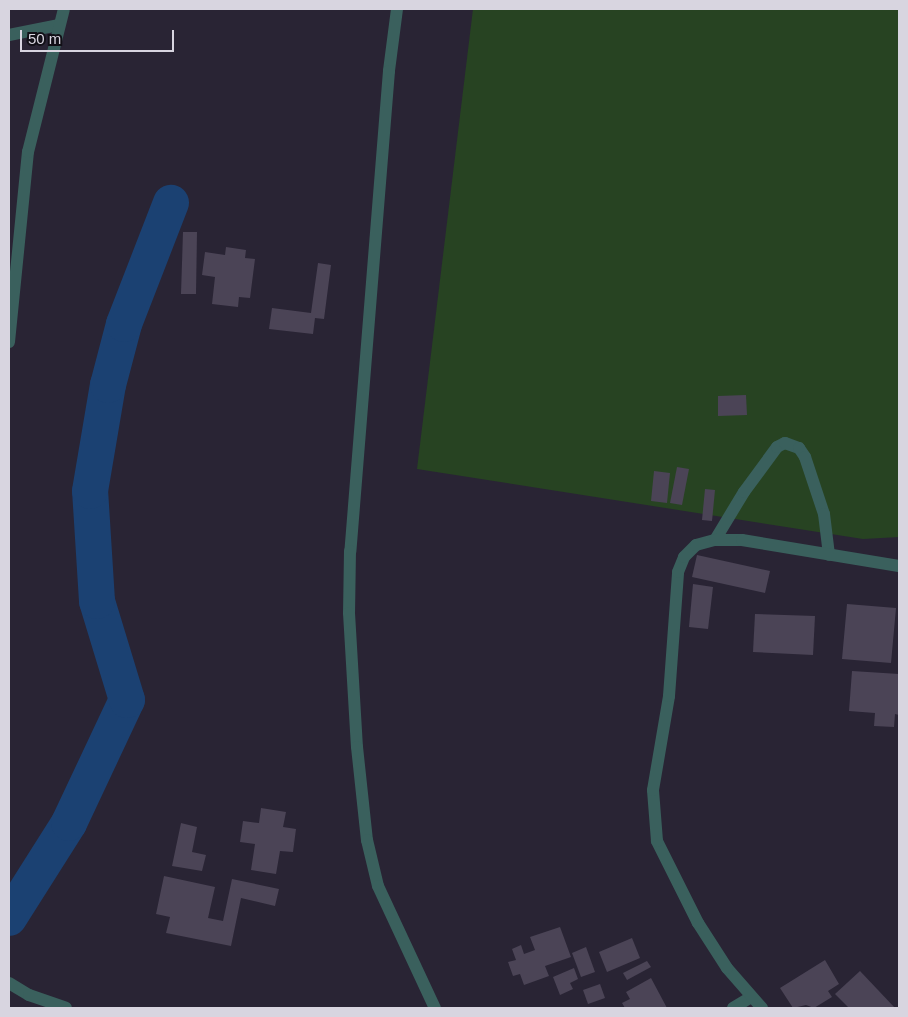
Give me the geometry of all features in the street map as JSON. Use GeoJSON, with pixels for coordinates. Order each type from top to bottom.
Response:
{"type":"FeatureCollection","features":[{"type":"Feature","properties":{"kind":"street"},"geometry":{"type":"LineString","coordinates":[[9,342],[28,152],[58,25],[64,9]]}},
{"type":"Feature","properties":{"kind":"street"},"geometry":{"type":"LineString","coordinates":[[397,9],[389,70],[351,541],[349,613],[357,747],[367,840],[378,886],[435,1008]]}},
{"type":"Feature","properties":{"kind":"street"},"geometry":{"type":"LineString","coordinates":[[9,35],[58,25]]}},
{"type":"Feature","properties":{"kind":"street"},"geometry":{"type":"LineString","coordinates":[[715,540],[744,492],[777,447],[785,443],[799,448],[805,457],[824,514],[828,555]]}},
{"type":"Feature","properties":{"kind":"street"},"geometry":{"type":"LineString","coordinates":[[762,1008],[727,968],[685,900],[657,841],[653,815],[653,790],[669,696],[678,572],[684,557],[696,544],[715,540],[742,540],[899,566]]}},
{"type":"Feature","properties":{"kind":"street"},"geometry":{"type":"LineString","coordinates":[[9,983],[29,995],[66,1008]]}},
{"type":"Feature","properties":{"kind":"street"},"geometry":{"type":"LineString","coordinates":[[732,1008],[751,997]]}},
{"type":"Feature","properties":{"kind":"green space"},"geometry":{"type":"Polygon","coordinates":[[[473,9],[899,9],[899,537],[863,539],[417,469],[473,9]]]}},
{"type":"Feature","properties":{"kind":"building"},"geometry":{"type":"Polygon","coordinates":[[[183,232],[197,232],[196,294],[181,294],[183,232]]]}},
{"type":"Feature","properties":{"kind":"building"},"geometry":{"type":"Polygon","coordinates":[[[226,247],[246,250],[245,258],[255,259],[250,298],[239,297],[238,307],[212,304],[215,277],[202,275],[205,252],[225,255],[226,247]]]}},
{"type":"Feature","properties":{"kind":"building"},"geometry":{"type":"Polygon","coordinates":[[[318,263],[331,265],[324,319],[315,318],[313,334],[269,329],[272,308],[311,313],[318,263]]]}},
{"type":"Feature","properties":{"kind":"building"},"geometry":{"type":"Polygon","coordinates":[[[746,395],[747,415],[718,416],[718,396],[746,395]]]}},
{"type":"Feature","properties":{"kind":"building"},"geometry":{"type":"Polygon","coordinates":[[[677,467],[689,469],[682,505],[670,503],[677,467]]]}},
{"type":"Feature","properties":{"kind":"building"},"geometry":{"type":"Polygon","coordinates":[[[654,471],[670,473],[667,503],[651,501],[654,471]]]}},
{"type":"Feature","properties":{"kind":"building"},"geometry":{"type":"Polygon","coordinates":[[[705,489],[715,490],[712,521],[702,520],[705,489]]]}},
{"type":"Feature","properties":{"kind":"building"},"geometry":{"type":"Polygon","coordinates":[[[697,555],[770,571],[765,593],[692,577],[697,555]]]}},
{"type":"Feature","properties":{"kind":"building"},"geometry":{"type":"Polygon","coordinates":[[[693,584],[713,587],[708,629],[689,627],[693,584]]]}},
{"type":"Feature","properties":{"kind":"building"},"geometry":{"type":"Polygon","coordinates":[[[847,604],[896,608],[891,663],[842,659],[847,604]]]}},
{"type":"Feature","properties":{"kind":"building"},"geometry":{"type":"Polygon","coordinates":[[[755,614],[815,616],[813,655],[753,652],[755,614]]]}},
{"type":"Feature","properties":{"kind":"building"},"geometry":{"type":"Polygon","coordinates":[[[852,671],[899,674],[899,715],[895,714],[894,727],[874,726],[875,713],[849,711],[852,671]]]}},
{"type":"Feature","properties":{"kind":"building"},"geometry":{"type":"Polygon","coordinates":[[[261,808],[286,812],[283,827],[296,829],[293,852],[280,851],[276,874],[251,870],[255,844],[240,842],[243,821],[259,823],[261,808]]]}},
{"type":"Feature","properties":{"kind":"building"},"geometry":{"type":"Polygon","coordinates":[[[181,823],[197,827],[192,852],[206,855],[202,871],[172,866],[181,823]]]}},
{"type":"Feature","properties":{"kind":"building"},"geometry":{"type":"Polygon","coordinates":[[[164,876],[215,887],[208,918],[223,921],[232,879],[279,889],[275,906],[241,898],[231,946],[166,933],[170,917],[156,914],[164,876]]]}},
{"type":"Feature","properties":{"kind":"building"},"geometry":{"type":"Polygon","coordinates":[[[560,927],[571,957],[545,966],[549,976],[524,985],[520,974],[513,976],[508,962],[516,960],[512,949],[521,945],[524,954],[535,950],[530,937],[560,927]]]}},
{"type":"Feature","properties":{"kind":"building"},"geometry":{"type":"Polygon","coordinates":[[[632,938],[640,958],[607,972],[599,952],[632,938]]]}},
{"type":"Feature","properties":{"kind":"building"},"geometry":{"type":"Polygon","coordinates":[[[586,947],[595,972],[581,977],[572,953],[586,947]]]}},
{"type":"Feature","properties":{"kind":"building"},"geometry":{"type":"Polygon","coordinates":[[[825,960],[839,984],[828,991],[832,997],[814,1008],[806,1005],[793,1008],[780,988],[825,960]]]}},
{"type":"Feature","properties":{"kind":"building"},"geometry":{"type":"Polygon","coordinates":[[[647,961],[651,967],[627,980],[623,973],[647,961]]]}},
{"type":"Feature","properties":{"kind":"building"},"geometry":{"type":"Polygon","coordinates":[[[574,968],[578,979],[570,983],[573,989],[560,995],[553,977],[574,968]]]}},
{"type":"Feature","properties":{"kind":"building"},"geometry":{"type":"Polygon","coordinates":[[[860,971],[895,1008],[849,1008],[835,994],[860,971]]]}},
{"type":"Feature","properties":{"kind":"building"},"geometry":{"type":"Polygon","coordinates":[[[651,978],[667,1008],[625,1008],[622,1003],[630,999],[626,992],[651,978]]]}},
{"type":"Feature","properties":{"kind":"building"},"geometry":{"type":"Polygon","coordinates":[[[600,984],[605,998],[588,1004],[583,990],[600,984]]]}},
{"type":"Feature","properties":{"kind":"waterway"},"geometry":{"type":"LineString","coordinates":[[9,918],[69,823],[127,700],[97,601],[90,491],[108,385],[124,324],[171,203]]}}]}
